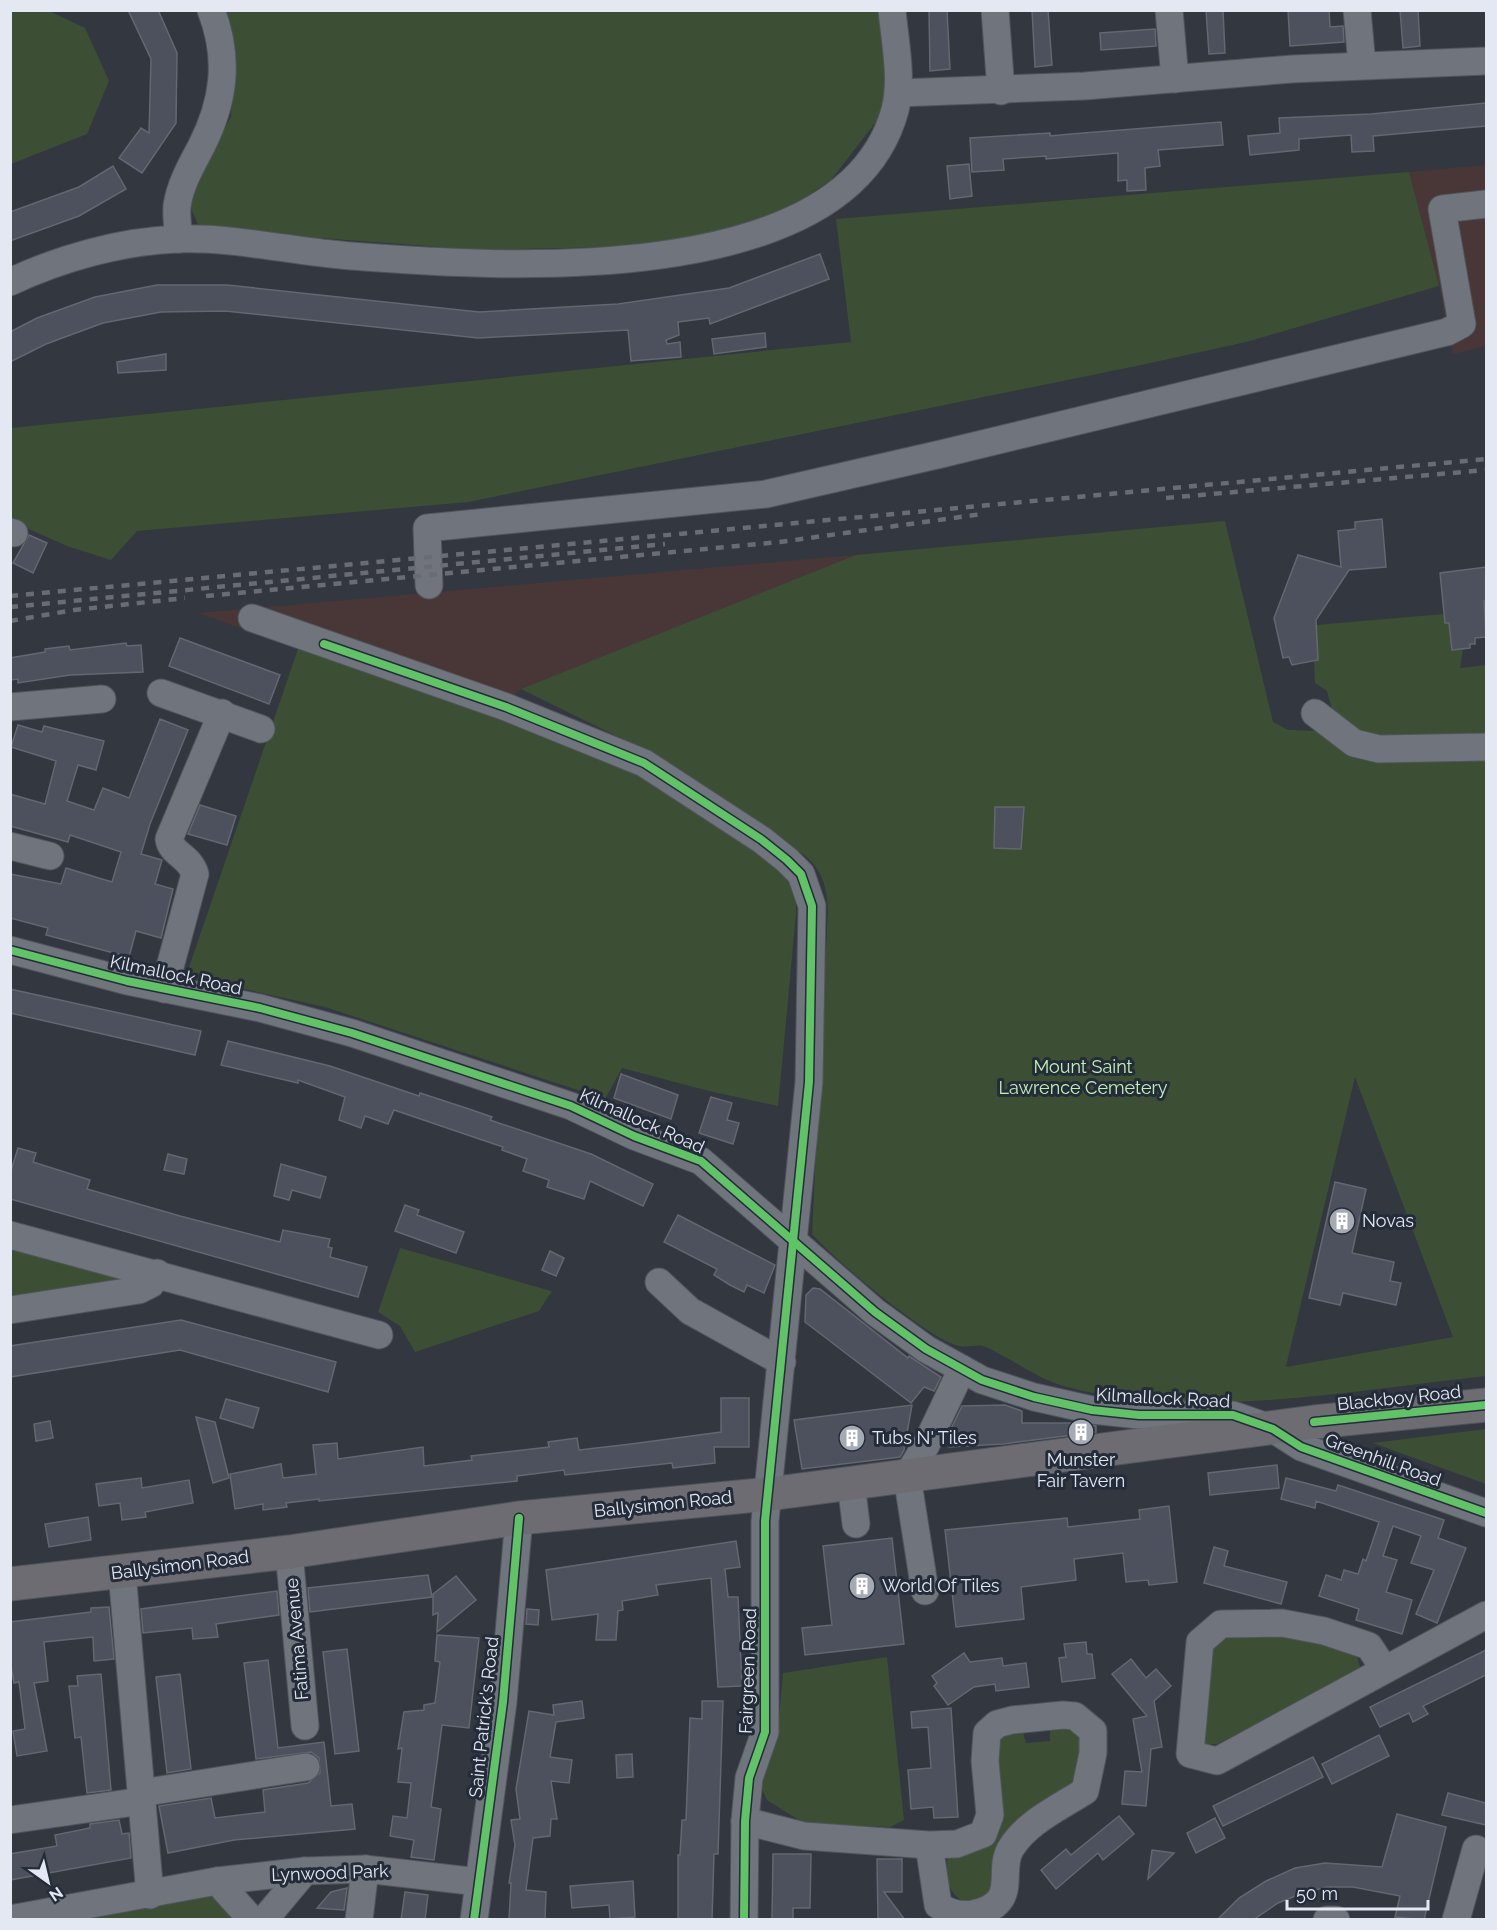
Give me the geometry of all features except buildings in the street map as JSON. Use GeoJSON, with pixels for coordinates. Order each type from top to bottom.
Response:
{"type":"FeatureCollection","features":[{"type":"Feature","properties":{"kind":"main road","name":"Blackboy Road"},"geometry":{"type":"LineString","coordinates":[[1314,1422],[1486,1405]]}},
{"type":"Feature","properties":{"kind":"main road","name":"Ballysimon Road"},"geometry":{"type":"LineString","coordinates":[[10,1584],[289,1552],[519,1518],[769,1494],[1314,1422]]}},
{"type":"Feature","properties":{"kind":"street"},"geometry":{"type":"LineString","coordinates":[[179,239],[177,208],[182,186],[213,123],[222,88],[224,57],[211,10]]}},
{"type":"Feature","properties":{"kind":"street"},"geometry":{"type":"LineString","coordinates":[[10,282],[69,259],[124,245],[179,239],[272,246],[348,256],[470,263],[601,261],[673,254],[774,227],[826,202],[851,181],[868,162],[888,128],[898,93],[892,10]]}},
{"type":"Feature","properties":{"kind":"street"},"geometry":{"type":"LineString","coordinates":[[995,10],[1002,91]]}},
{"type":"Feature","properties":{"kind":"street"},"geometry":{"type":"LineString","coordinates":[[1169,10],[1175,79]]}},
{"type":"Feature","properties":{"kind":"street"},"geometry":{"type":"LineString","coordinates":[[1357,10],[1362,65]]}},
{"type":"Feature","properties":{"kind":"street"},"geometry":{"type":"LineString","coordinates":[[898,93],[1002,91],[1362,65],[1429,65],[1486,61]]}},
{"type":"Feature","properties":{"kind":"street"},"geometry":{"type":"LineString","coordinates":[[429,585],[427,528],[765,494],[1447,332],[1462,324],[1442,209],[1486,204]]}},
{"type":"Feature","properties":{"kind":"street","name":"Fairgreen Road"},"geometry":{"type":"LineString","coordinates":[[252,618],[506,707],[644,763],[762,840],[801,874],[812,906],[808,1082],[765,1521],[765,1732],[749,1778],[745,1821],[744,1920]]}},
{"type":"Feature","properties":{"kind":"street"},"geometry":{"type":"LineString","coordinates":[[161,693],[222,713],[261,729]]}},
{"type":"Feature","properties":{"kind":"street"},"geometry":{"type":"LineString","coordinates":[[10,707],[102,699]]}},
{"type":"Feature","properties":{"kind":"street"},"geometry":{"type":"LineString","coordinates":[[164,989],[195,874],[192,865],[170,846],[169,839],[222,713]]}},
{"type":"Feature","properties":{"kind":"street"},"geometry":{"type":"LineString","coordinates":[[1315,713],[1354,744],[1379,749],[1486,747]]}},
{"type":"Feature","properties":{"kind":"street"},"geometry":{"type":"LineString","coordinates":[[10,846],[50,856]]}},
{"type":"Feature","properties":{"kind":"street","name":"Kilmallock Road"},"geometry":{"type":"LineString","coordinates":[[10,950],[164,989],[260,1008],[352,1033],[571,1106],[634,1136],[701,1161],[875,1312],[926,1349],[982,1380],[1034,1397],[1092,1410],[1139,1415],[1233,1415],[1273,1429]]}},
{"type":"Feature","properties":{"kind":"street"},"geometry":{"type":"LineString","coordinates":[[10,1234],[379,1335]]}},
{"type":"Feature","properties":{"kind":"street"},"geometry":{"type":"LineString","coordinates":[[10,1310],[140,1290],[151,1284],[157,1274]]}},
{"type":"Feature","properties":{"kind":"street"},"geometry":{"type":"LineString","coordinates":[[658,1282],[690,1311],[782,1362]]}},
{"type":"Feature","properties":{"kind":"street"},"geometry":{"type":"LineString","coordinates":[[925,1591],[907,1476],[926,1445],[963,1369]]}},
{"type":"Feature","properties":{"kind":"street","name":"Greenhill Road"},"geometry":{"type":"LineString","coordinates":[[1273,1429],[1301,1448],[1486,1513]]}},
{"type":"Feature","properties":{"kind":"street"},"geometry":{"type":"LineString","coordinates":[[851,1483],[856,1524]]}},
{"type":"Feature","properties":{"kind":"street","name":"Saint Patrick's Road"},"geometry":{"type":"LineString","coordinates":[[474,1920],[502,1702],[519,1518]]}},
{"type":"Feature","properties":{"kind":"street","name":"Fatima Avenue"},"geometry":{"type":"LineString","coordinates":[[289,1552],[305,1725]]}},
{"type":"Feature","properties":{"kind":"street"},"geometry":{"type":"LineString","coordinates":[[122,1572],[150,1895]]}},
{"type":"Feature","properties":{"kind":"street"},"geometry":{"type":"LineString","coordinates":[[1384,1668],[1369,1646],[1324,1631],[1282,1623],[1221,1624],[1200,1642],[1190,1754],[1217,1761],[1384,1668],[1486,1615]]}},
{"type":"Feature","properties":{"kind":"street"},"geometry":{"type":"LineString","coordinates":[[745,1821],[804,1836],[929,1845],[957,1844],[983,1834],[990,1815],[985,1761],[987,1733],[997,1724],[1063,1715],[1075,1716],[1092,1731],[1093,1753],[1085,1791],[1027,1828],[1010,1850],[1005,1887],[994,1905],[971,1914],[957,1914],[938,1905],[929,1845]]}},
{"type":"Feature","properties":{"kind":"street"},"geometry":{"type":"LineString","coordinates":[[10,1820],[306,1767]]}},
{"type":"Feature","properties":{"kind":"street"},"geometry":{"type":"LineString","coordinates":[[1456,1920],[1476,1849]]}},
{"type":"Feature","properties":{"kind":"street"},"geometry":{"type":"LineString","coordinates":[[359,1920],[365,1869]]}},
{"type":"Feature","properties":{"kind":"street","name":"Lynwood Park"},"geometry":{"type":"LineString","coordinates":[[21,1918],[216,1881],[305,1871],[365,1869],[479,1882]]}},
{"type":"Feature","properties":{"kind":"street"},"geometry":{"type":"LineString","coordinates":[[264,1920],[305,1871]]}},
{"type":"Feature","properties":{"kind":"street"},"geometry":{"type":"LineString","coordinates":[[216,1881],[252,1920]]}},
{"type":"Feature","properties":{"kind":"street"},"geometry":{"type":"LineString","coordinates":[[1327,1920],[1336,1920]]}},
{"type":"Feature","properties":{"kind":"shaded area"},"geometry":{"type":"Polygon","coordinates":[[[1486,165],[1486,346],[1453,354],[1439,286],[1409,172],[1486,165]]]}},
{"type":"Feature","properties":{"kind":"shaded area"},"geometry":{"type":"Polygon","coordinates":[[[856,555],[521,689],[499,713],[298,649],[199,613],[856,555]]]}},
{"type":"Feature","properties":{"kind":"green space"},"geometry":{"type":"Polygon","coordinates":[[[10,11],[49,11],[85,28],[109,81],[87,134],[11,164],[10,11]]]}},
{"type":"Feature","properties":{"kind":"green space"},"geometry":{"type":"Polygon","coordinates":[[[221,11],[878,11],[886,80],[882,114],[831,180],[789,208],[742,226],[647,246],[481,250],[200,229],[187,199],[231,117],[234,38],[221,11]]]}},
{"type":"Feature","properties":{"kind":"green space"},"geometry":{"type":"Polygon","coordinates":[[[1409,172],[1439,286],[1246,342],[468,502],[137,531],[111,560],[67,546],[11,521],[11,428],[851,342],[836,219],[1409,172]]]}},
{"type":"Feature","properties":{"kind":"green space","name":"Mount Saint Lawrence Cemetery"},"geometry":{"type":"Polygon","coordinates":[[[1225,521],[1273,722],[1288,730],[1319,731],[1486,755],[1486,1376],[1330,1395],[1223,1402],[1169,1402],[1117,1397],[1067,1387],[1056,1384],[986,1347],[959,1346],[926,1329],[860,1279],[812,1234],[828,908],[825,886],[820,874],[807,857],[657,756],[521,689],[856,555],[1225,521]],[[1355,1077],[1286,1367],[1453,1337],[1355,1077]]]}},
{"type":"Feature","properties":{"kind":"green space"},"geometry":{"type":"Polygon","coordinates":[[[1444,614],[1449,623],[1452,650],[1463,649],[1460,668],[1486,665],[1486,736],[1373,740],[1335,720],[1327,691],[1315,683],[1316,625],[1444,614]]]}},
{"type":"Feature","properties":{"kind":"green space"},"geometry":{"type":"Polygon","coordinates":[[[298,649],[499,713],[640,773],[753,845],[796,884],[796,914],[778,1106],[622,1068],[605,1099],[325,1007],[186,976],[298,649]]]}},
{"type":"Feature","properties":{"kind":"green space"},"geometry":{"type":"Polygon","coordinates":[[[11,1245],[124,1275],[125,1283],[11,1300],[11,1245]]]}},
{"type":"Feature","properties":{"kind":"green space"},"geometry":{"type":"Polygon","coordinates":[[[400,1248],[552,1291],[539,1311],[415,1352],[400,1326],[378,1312],[400,1248]]]}},
{"type":"Feature","properties":{"kind":"green space"},"geometry":{"type":"Polygon","coordinates":[[[1486,1429],[1486,1484],[1373,1443],[1486,1429]]]}},
{"type":"Feature","properties":{"kind":"green space"},"geometry":{"type":"Polygon","coordinates":[[[1238,1629],[1332,1640],[1356,1653],[1361,1671],[1217,1744],[1197,1744],[1214,1642],[1238,1629]]]}},
{"type":"Feature","properties":{"kind":"green space"},"geometry":{"type":"Polygon","coordinates":[[[887,1657],[904,1820],[890,1827],[805,1824],[767,1800],[761,1787],[764,1766],[779,1720],[783,1673],[887,1657]]]}},
{"type":"Feature","properties":{"kind":"green space"},"geometry":{"type":"Polygon","coordinates":[[[1066,1726],[1074,1731],[1082,1741],[1073,1788],[988,1898],[962,1901],[948,1883],[947,1860],[955,1855],[977,1849],[994,1739],[1003,1733],[1023,1732],[1026,1743],[1050,1741],[1050,1727],[1066,1726]]]}},
{"type":"Feature","properties":{"kind":"green space"},"geometry":{"type":"Polygon","coordinates":[[[203,1894],[220,1900],[243,1920],[64,1920],[203,1894]]]}},
{"type":"Feature","properties":{"kind":"railway"},"geometry":{"type":"LineString","coordinates":[[10,596],[1486,459]]}},
{"type":"Feature","properties":{"kind":"railway"},"geometry":{"type":"LineString","coordinates":[[1166,498],[1486,470]]}},
{"type":"Feature","properties":{"kind":"railway"},"geometry":{"type":"LineString","coordinates":[[206,596],[780,542],[982,514]]}},
{"type":"Feature","properties":{"kind":"railway"},"geometry":{"type":"LineString","coordinates":[[10,607],[665,544]]}},
{"type":"Feature","properties":{"kind":"railway"},"geometry":{"type":"LineString","coordinates":[[10,621],[74,610],[185,598]]}},
{"type":"Feature","properties":{"kind":"cycle path"},"geometry":{"type":"LineString","coordinates":[[324,644],[506,707],[644,763],[762,840],[787,860],[801,874],[812,906],[809,1082],[765,1521],[765,1732],[749,1778],[745,1821],[744,1920]]}},
{"type":"Feature","properties":{"kind":"cycle path"},"geometry":{"type":"LineString","coordinates":[[10,950],[127,981],[260,1008],[352,1033],[571,1106],[634,1136],[701,1161],[875,1312],[926,1349],[982,1380],[1034,1397],[1092,1410],[1139,1415],[1233,1415],[1273,1429],[1301,1447],[1486,1513]]}},
{"type":"Feature","properties":{"kind":"cycle path"},"geometry":{"type":"LineString","coordinates":[[1314,1422],[1486,1405]]}},
{"type":"Feature","properties":{"kind":"cycle path"},"geometry":{"type":"LineString","coordinates":[[474,1920],[503,1702],[519,1518]]}},
{"type":"Feature","properties":{"kind":"place","name":"Novas"},"geometry":{"type":"Point","coordinates":[1342,1221]}},
{"type":"Feature","properties":{"kind":"place","name":"Munster Fair Tavern"},"geometry":{"type":"Point","coordinates":[1081,1432]}},
{"type":"Feature","properties":{"kind":"place","name":"Tubs N' Tiles"},"geometry":{"type":"Point","coordinates":[852,1438]}},
{"type":"Feature","properties":{"kind":"place","name":"World Of Tiles"},"geometry":{"type":"Point","coordinates":[862,1586]}}]}
